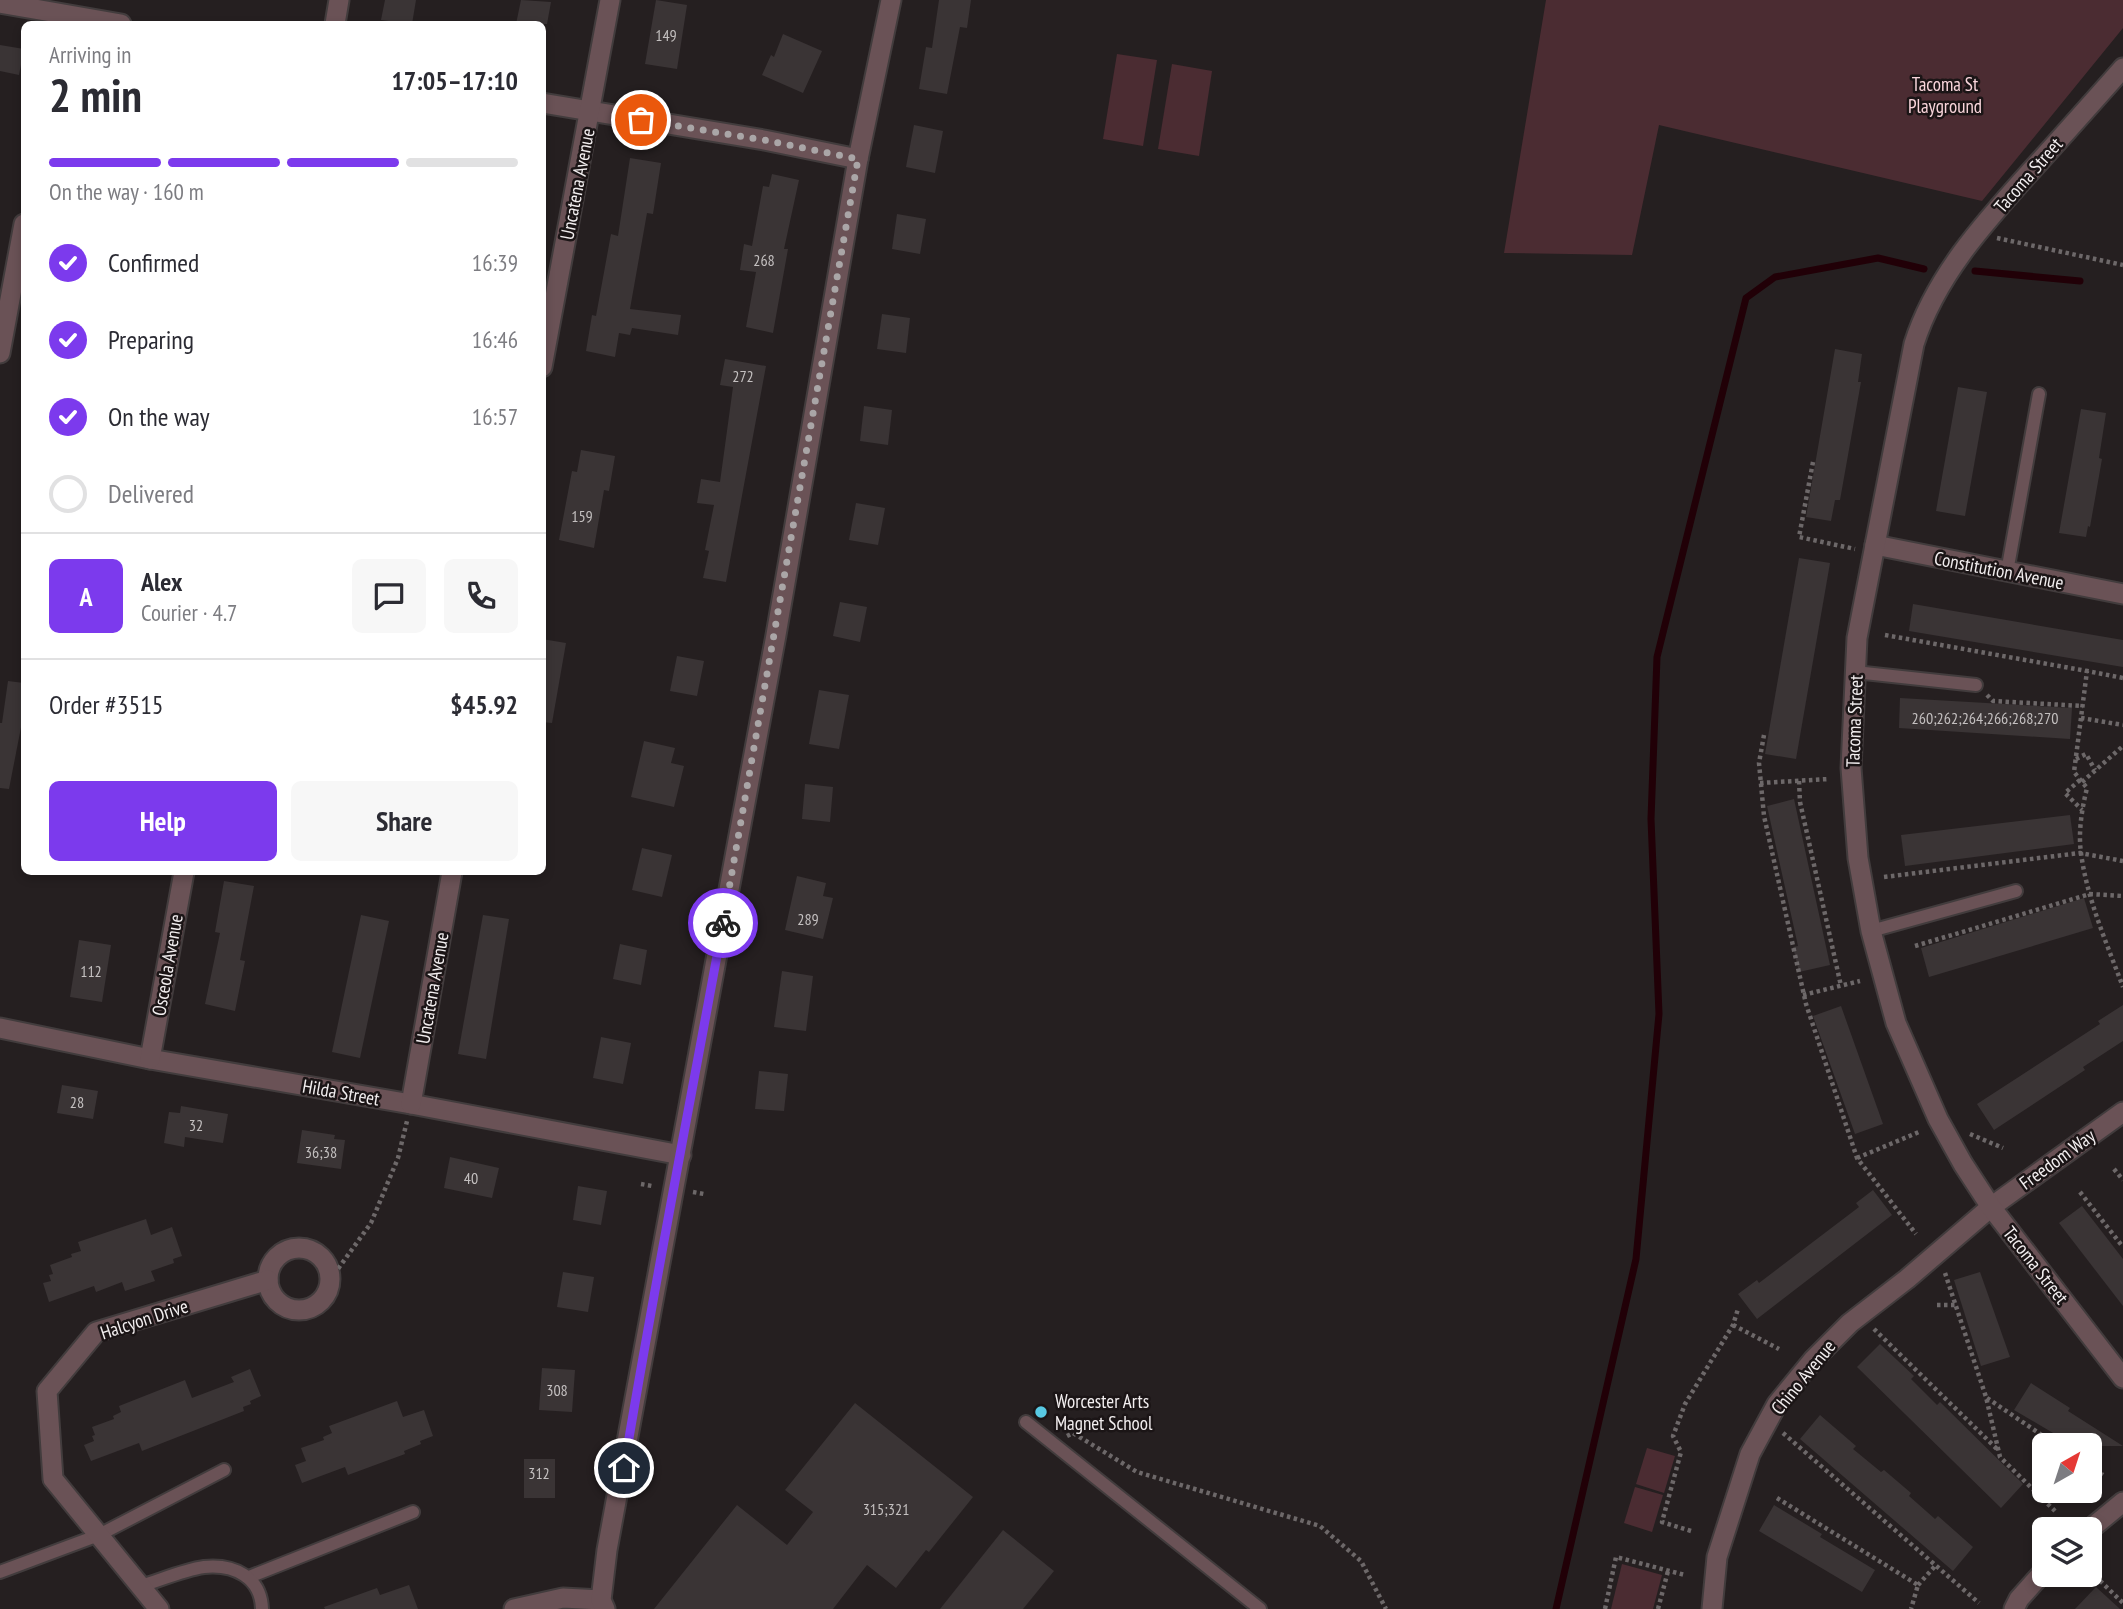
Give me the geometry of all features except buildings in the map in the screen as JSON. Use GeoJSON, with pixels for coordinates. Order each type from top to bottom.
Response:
{"type":"FeatureCollection","features":[{"type":"Feature","properties":{"kind":"street"},"geometry":{"type":"LineString","coordinates":[[336,21],[339,0]]}},
{"type":"Feature","properties":{"kind":"street","name":"Uncatena Avenue"},"geometry":{"type":"LineString","coordinates":[[546,346],[610,0]]}},
{"type":"Feature","properties":{"kind":"street"},"geometry":{"type":"LineString","coordinates":[[514,1609],[563,1598],[603,1604],[607,1550],[643,1346],[681,1155],[858,159],[891,0]]}},
{"type":"Feature","properties":{"kind":"street"},"geometry":{"type":"LineString","coordinates":[[0,3],[106,21]]}},
{"type":"Feature","properties":{"kind":"street","name":"Tacoma Street"},"geometry":{"type":"LineString","coordinates":[[2123,68],[1977,234],[1940,286],[1920,326],[1914,344],[1857,638],[1851,768],[1858,858],[1871,932],[1896,1023],[1938,1119],[1991,1207],[2123,1378]]}},
{"type":"Feature","properties":{"kind":"street"},"geometry":{"type":"LineString","coordinates":[[546,104],[764,140],[858,159]]}},
{"type":"Feature","properties":{"kind":"street"},"geometry":{"type":"LineString","coordinates":[[0,353],[21,240]]}},
{"type":"Feature","properties":{"kind":"street","name":"Constitution Avenue"},"geometry":{"type":"LineString","coordinates":[[1875,545],[2123,594]]}},
{"type":"Feature","properties":{"kind":"street","name":"Osceola Avenue"},"geometry":{"type":"LineString","coordinates":[[149,1059],[183,875]]}},
{"type":"Feature","properties":{"kind":"street","name":"Uncatena Avenue"},"geometry":{"type":"LineString","coordinates":[[411,1104],[451,875]]}},
{"type":"Feature","properties":{"kind":"street","name":"Hilda Street"},"geometry":{"type":"LineString","coordinates":[[0,1028],[149,1059],[411,1104],[681,1155]]}},
{"type":"Feature","properties":{"kind":"street","name":"Freedom Way"},"geometry":{"type":"LineString","coordinates":[[1991,1207],[2123,1112]]}},
{"type":"Feature","properties":{"kind":"street","name":"Chino Avenue"},"geometry":{"type":"LineString","coordinates":[[1712,1609],[1717,1557],[1730,1510],[1750,1454],[1777,1404],[1813,1360],[1850,1322],[1908,1279],[1991,1207]]}},
{"type":"Feature","properties":{"kind":"street"},"geometry":{"type":"LineString","coordinates":[[302,1248],[321,1258],[327,1267],[330,1280],[323,1298],[315,1306],[305,1309],[292,1309],[282,1305],[274,1297],[268,1280],[269,1269],[282,1253],[302,1248]]}},
{"type":"Feature","properties":{"kind":"street","name":"Halcyon Drive"},"geometry":{"type":"LineString","coordinates":[[159,1609],[53,1479],[47,1391],[96,1332],[268,1280]]}},
{"type":"Feature","properties":{"kind":"street"},"geometry":{"type":"LineString","coordinates":[[2102,1519],[2123,1502]]}},
{"type":"Feature","properties":{"kind":"street"},"geometry":{"type":"LineString","coordinates":[[2014,1609],[2032,1584]]}},
{"type":"Feature","properties":{"kind":"lane"},"geometry":{"type":"LineString","coordinates":[[2007,572],[2039,394]]}},
{"type":"Feature","properties":{"kind":"lane"},"geometry":{"type":"LineString","coordinates":[[1855,672],[1976,685]]}},
{"type":"Feature","properties":{"kind":"lane"},"geometry":{"type":"LineString","coordinates":[[1871,932],[2016,891]]}},
{"type":"Feature","properties":{"kind":"lane"},"geometry":{"type":"LineString","coordinates":[[1026,1422],[1260,1609]]}},
{"type":"Feature","properties":{"kind":"lane"},"geometry":{"type":"LineString","coordinates":[[0,1572],[99,1535],[223,1470]]}},
{"type":"Feature","properties":{"kind":"lane"},"geometry":{"type":"LineString","coordinates":[[250,1577],[413,1512]]}},
{"type":"Feature","properties":{"kind":"lane"},"geometry":{"type":"LineString","coordinates":[[141,1586],[204,1567],[233,1568],[250,1577],[261,1596],[262,1609]]}},
{"type":"Feature","properties":{"kind":"path"},"geometry":{"type":"LineString","coordinates":[[1977,234],[2123,265]]}},
{"type":"Feature","properties":{"kind":"path"},"geometry":{"type":"LineString","coordinates":[[1813,462],[1799,537],[1856,550]]}},
{"type":"Feature","properties":{"kind":"path"},"geometry":{"type":"LineString","coordinates":[[1885,635],[2123,678]]}},
{"type":"Feature","properties":{"kind":"path"},"geometry":{"type":"LineString","coordinates":[[2087,671],[2074,772],[2087,788],[2082,810],[2080,853],[2123,988]]}},
{"type":"Feature","properties":{"kind":"path"},"geometry":{"type":"LineString","coordinates":[[1976,685],[1993,701],[2082,706]]}},
{"type":"Feature","properties":{"kind":"path"},"geometry":{"type":"LineString","coordinates":[[2081,718],[2123,725]]}},
{"type":"Feature","properties":{"kind":"path"},"geometry":{"type":"LineString","coordinates":[[1764,735],[1759,763],[1764,816],[1803,995],[1857,1158],[1916,1234]]}},
{"type":"Feature","properties":{"kind":"path"},"geometry":{"type":"LineString","coordinates":[[2082,810],[2065,793],[2123,746]]}},
{"type":"Feature","properties":{"kind":"path"},"geometry":{"type":"LineString","coordinates":[[2076,759],[2086,754],[2095,770]]}},
{"type":"Feature","properties":{"kind":"path"},"geometry":{"type":"LineString","coordinates":[[1760,783],[1829,779]]}},
{"type":"Feature","properties":{"kind":"path"},"geometry":{"type":"LineString","coordinates":[[1800,781],[1800,802],[1841,986]]}},
{"type":"Feature","properties":{"kind":"path"},"geometry":{"type":"LineString","coordinates":[[1884,877],[2080,853],[2123,861]]}},
{"type":"Feature","properties":{"kind":"path"},"geometry":{"type":"LineString","coordinates":[[1916,946],[2091,894],[2123,896]]}},
{"type":"Feature","properties":{"kind":"path"},"geometry":{"type":"LineString","coordinates":[[1803,995],[1860,981]]}},
{"type":"Feature","properties":{"kind":"path"},"geometry":{"type":"LineString","coordinates":[[330,1280],[371,1223],[398,1157],[411,1104]]}},
{"type":"Feature","properties":{"kind":"path"},"geometry":{"type":"LineString","coordinates":[[1857,1158],[1919,1132]]}},
{"type":"Feature","properties":{"kind":"path"},"geometry":{"type":"LineString","coordinates":[[1970,1133],[2003,1148]]}},
{"type":"Feature","properties":{"kind":"path"},"geometry":{"type":"LineString","coordinates":[[2114,1169],[2123,1180]]}},
{"type":"Feature","properties":{"kind":"path"},"geometry":{"type":"LineString","coordinates":[[640,1184],[652,1186]]}},
{"type":"Feature","properties":{"kind":"path"},"geometry":{"type":"LineString","coordinates":[[693,1192],[704,1194]]}},
{"type":"Feature","properties":{"kind":"path"},"geometry":{"type":"LineString","coordinates":[[2080,1192],[2123,1247]]}},
{"type":"Feature","properties":{"kind":"path"},"geometry":{"type":"LineString","coordinates":[[1944,1269],[1986,1398],[2000,1457],[2055,1511]]}},
{"type":"Feature","properties":{"kind":"path"},"geometry":{"type":"LineString","coordinates":[[1937,1305],[1956,1305]]}},
{"type":"Feature","properties":{"kind":"path"},"geometry":{"type":"LineString","coordinates":[[1691,1531],[1662,1522],[1681,1451],[1673,1436],[1685,1404],[1733,1325],[1738,1309]]}},
{"type":"Feature","properties":{"kind":"path"},"geometry":{"type":"LineString","coordinates":[[1868,1324],[1998,1451]]}},
{"type":"Feature","properties":{"kind":"path"},"geometry":{"type":"LineString","coordinates":[[1733,1325],[1779,1349]]}},
{"type":"Feature","properties":{"kind":"path"},"geometry":{"type":"LineString","coordinates":[[1986,1398],[2038,1433]]}},
{"type":"Feature","properties":{"kind":"path"},"geometry":{"type":"LineString","coordinates":[[1780,1430],[1979,1603]]}},
{"type":"Feature","properties":{"kind":"path"},"geometry":{"type":"LineString","coordinates":[[1054,1444],[1073,1433],[1137,1472],[1320,1526],[1362,1561],[1386,1609]]}},
{"type":"Feature","properties":{"kind":"path"},"geometry":{"type":"LineString","coordinates":[[1777,1498],[1918,1585]]}},
{"type":"Feature","properties":{"kind":"path"},"geometry":{"type":"LineString","coordinates":[[1605,1609],[1616,1557],[1685,1576]]}},
{"type":"Feature","properties":{"kind":"path"},"geometry":{"type":"LineString","coordinates":[[1911,1609],[1918,1585],[1936,1565]]}},
{"type":"Feature","properties":{"kind":"path"},"geometry":{"type":"LineString","coordinates":[[1658,1609],[1668,1571]]}},
{"type":"Feature","properties":{"kind":"path"},"geometry":{"type":"LineString","coordinates":[[2102,1583],[2123,1603]]}},
{"type":"Feature","properties":{"kind":"green space","name":"Tacoma St Playground"},"geometry":{"type":"Polygon","coordinates":[[[1546,0],[2123,0],[2123,28],[1982,201],[1659,125],[1632,255],[1504,253],[1546,0]]]}},
{"type":"Feature","properties":{"kind":"green space"},"geometry":{"type":"Polygon","coordinates":[[[1117,54],[1157,60],[1143,146],[1103,139],[1117,54]]]}},
{"type":"Feature","properties":{"kind":"green space"},"geometry":{"type":"Polygon","coordinates":[[[1172,64],[1212,71],[1199,156],[1158,149],[1172,64]]]}},
{"type":"Feature","properties":{"kind":"green space"},"geometry":{"type":"Polygon","coordinates":[[[1647,1448],[1675,1456],[1664,1493],[1636,1484],[1647,1448]]]}},
{"type":"Feature","properties":{"kind":"green space"},"geometry":{"type":"Polygon","coordinates":[[[1635,1487],[1663,1495],[1652,1532],[1624,1523],[1635,1487]]]}},
{"type":"Feature","properties":{"kind":"green space"},"geometry":{"type":"Polygon","coordinates":[[[1622,1564],[1662,1575],[1653,1609],[1611,1609],[1622,1564]]]}},
{"type":"Feature","properties":{"kind":"waterway"},"geometry":{"type":"LineString","coordinates":[[1556,1609],[1636,1259],[1659,1014],[1651,819],[1657,657],[1746,298],[1775,277],[1878,258],[1924,269]]}},
{"type":"Feature","properties":{"kind":"waterway"},"geometry":{"type":"LineString","coordinates":[[1975,271],[2080,281]]}},
{"type":"Feature","properties":{"kind":"way so far"},"geometry":{"type":"LineString","coordinates":[[641,120],[858,159],[723,923]]}},
{"type":"Feature","properties":{"kind":"place","name":"Worcester Arts Magnet School"},"geometry":{"type":"Point","coordinates":[1041,1412]}},
{"type":"Feature","properties":{"kind":"route"},"geometry":{"type":"LineString","coordinates":[[624,1468],[643,1346],[723,923]]}}]}
